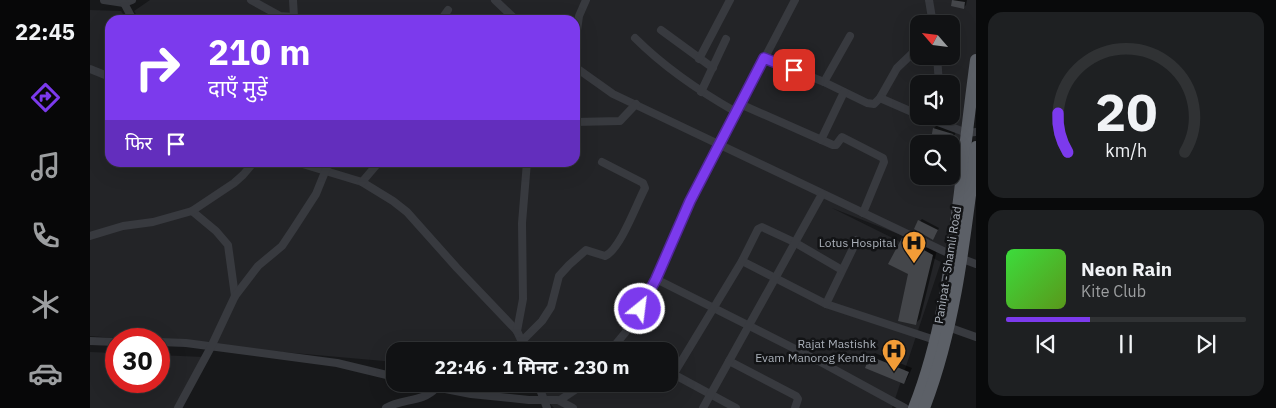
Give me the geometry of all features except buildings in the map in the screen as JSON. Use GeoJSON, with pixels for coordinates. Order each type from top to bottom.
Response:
{"type":"FeatureCollection","features":[{"type":"Feature","properties":{"kind":"highway","name":"Panipat - Shamli Road"},"geometry":{"type":"LineString","coordinates":[[924,408],[948,327],[971,132],[976,60]]}},
{"type":"Feature","properties":{"kind":"highway","name":"Panipat - Shamli Road"},"geometry":{"type":"LineString","coordinates":[[914,408],[935,340],[957,257],[976,147]]}},
{"type":"Feature","properties":{"kind":"street"},"geometry":{"type":"LineString","coordinates":[[104,0],[124,3],[132,0]]}},
{"type":"Feature","properties":{"kind":"street"},"geometry":{"type":"LineString","coordinates":[[251,0],[278,15]]}},
{"type":"Feature","properties":{"kind":"street"},"geometry":{"type":"LineString","coordinates":[[293,0],[295,15]]}},
{"type":"Feature","properties":{"kind":"street"},"geometry":{"type":"LineString","coordinates":[[495,0],[511,15]]}},
{"type":"Feature","properties":{"kind":"street"},"geometry":{"type":"LineString","coordinates":[[579,15],[586,0]]}},
{"type":"Feature","properties":{"kind":"street"},"geometry":{"type":"LineString","coordinates":[[699,59],[730,0]]}},
{"type":"Feature","properties":{"kind":"street"},"geometry":{"type":"LineString","coordinates":[[617,342],[630,325],[656,279],[681,218],[795,0]]}},
{"type":"Feature","properties":{"kind":"street"},"geometry":{"type":"LineString","coordinates":[[929,0],[932,15]]}},
{"type":"Feature","properties":{"kind":"street"},"geometry":{"type":"LineString","coordinates":[[124,3],[130,15]]}},
{"type":"Feature","properties":{"kind":"street"},"geometry":{"type":"LineString","coordinates":[[444,15],[448,10]]}},
{"type":"Feature","properties":{"kind":"street"},"geometry":{"type":"LineString","coordinates":[[661,30],[713,68]]}},
{"type":"Feature","properties":{"kind":"street"},"geometry":{"type":"LineString","coordinates":[[824,82],[850,36]]}},
{"type":"Feature","properties":{"kind":"street"},"geometry":{"type":"LineString","coordinates":[[635,38],[649,52],[701,92],[736,112]]}},
{"type":"Feature","properties":{"kind":"street"},"geometry":{"type":"LineString","coordinates":[[701,92],[726,39]]}},
{"type":"Feature","properties":{"kind":"street"},"geometry":{"type":"LineString","coordinates":[[764,58],[872,104],[876,103],[880,98],[897,68],[910,56]]}},
{"type":"Feature","properties":{"kind":"street"},"geometry":{"type":"LineString","coordinates":[[90,70],[105,75]]}},
{"type":"Feature","properties":{"kind":"street"},"geometry":{"type":"LineString","coordinates":[[580,71],[613,94],[863,214],[976,264]]}},
{"type":"Feature","properties":{"kind":"street"},"geometry":{"type":"LineString","coordinates":[[821,140],[844,92]]}},
{"type":"Feature","properties":{"kind":"street"},"geometry":{"type":"LineString","coordinates":[[880,98],[910,112]]}},
{"type":"Feature","properties":{"kind":"street"},"geometry":{"type":"LineString","coordinates":[[580,122],[620,121],[636,104]]}},
{"type":"Feature","properties":{"kind":"street"},"geometry":{"type":"LineString","coordinates":[[740,104],[834,146],[842,137],[883,158],[884,162],[863,214]]}},
{"type":"Feature","properties":{"kind":"street"},"geometry":{"type":"LineString","coordinates":[[953,125],[971,132]]}},
{"type":"Feature","properties":{"kind":"street"},"geometry":{"type":"LineString","coordinates":[[311,167],[362,182],[407,212],[457,268],[517,330],[522,340],[545,317],[553,303],[557,280],[569,265],[586,250],[605,256],[610,253],[623,234],[644,188],[643,183],[602,162]]}},
{"type":"Feature","properties":{"kind":"street"},"geometry":{"type":"LineString","coordinates":[[90,236],[123,226],[153,222],[192,211],[234,183],[251,167]]}},
{"type":"Feature","properties":{"kind":"street"},"geometry":{"type":"LineString","coordinates":[[178,408],[211,347],[235,296],[258,266],[282,246],[316,194],[328,167]]}},
{"type":"Feature","properties":{"kind":"street"},"geometry":{"type":"LineString","coordinates":[[362,182],[375,167]]}},
{"type":"Feature","properties":{"kind":"street"},"geometry":{"type":"LineString","coordinates":[[517,330],[523,298],[522,223],[527,167]]}},
{"type":"Feature","properties":{"kind":"street"},"geometry":{"type":"LineString","coordinates":[[703,408],[822,194]]}},
{"type":"Feature","properties":{"kind":"street"},"geometry":{"type":"LineString","coordinates":[[192,211],[216,231],[228,245],[235,296]]}},
{"type":"Feature","properties":{"kind":"street"},"geometry":{"type":"LineString","coordinates":[[678,368],[760,228],[794,242],[842,270]]}},
{"type":"Feature","properties":{"kind":"street"},"geometry":{"type":"LineString","coordinates":[[826,304],[857,240]]}},
{"type":"Feature","properties":{"kind":"street"},"geometry":{"type":"LineString","coordinates":[[742,261],[826,304],[935,340]]}},
{"type":"Feature","properties":{"kind":"street"},"geometry":{"type":"LineString","coordinates":[[656,279],[817,360],[905,408]]}},
{"type":"Feature","properties":{"kind":"street"},"geometry":{"type":"LineString","coordinates":[[948,327],[976,337]]}},
{"type":"Feature","properties":{"kind":"street"},"geometry":{"type":"LineString","coordinates":[[90,341],[105,342]]}},
{"type":"Feature","properties":{"kind":"street"},"geometry":{"type":"LineString","coordinates":[[170,342],[337,363],[386,375]]}},
{"type":"Feature","properties":{"kind":"street"},"geometry":{"type":"LineString","coordinates":[[729,361],[796,396],[798,399],[794,408]]}},
{"type":"Feature","properties":{"kind":"street"},"geometry":{"type":"LineString","coordinates":[[678,381],[736,408]]}},
{"type":"Feature","properties":{"kind":"street"},"geometry":{"type":"LineString","coordinates":[[386,408],[393,404],[427,396],[432,392]]}},
{"type":"Feature","properties":{"kind":"street"},"geometry":{"type":"LineString","coordinates":[[459,392],[544,405],[560,400],[572,392]]}},
{"type":"Feature","properties":{"kind":"street"},"geometry":{"type":"LineString","coordinates":[[540,392],[544,405]]}},
{"type":"Feature","properties":{"kind":"street"},"geometry":{"type":"LineString","coordinates":[[560,400],[573,408]]}},
{"type":"Feature","properties":{"kind":"shaded area"},"geometry":{"type":"Polygon","coordinates":[[[150,0],[976,0],[976,74],[952,255],[832,208],[941,262],[892,408],[554,408],[539,392],[678,392],[678,342],[386,342],[386,361],[170,342],[170,328],[105,328],[105,337],[90,336],[90,10],[121,11],[124,15],[105,15],[105,167],[580,167],[580,15],[137,15],[134,11],[150,0]]]}},
{"type":"Feature","properties":{"kind":"shaded area"},"geometry":{"type":"Polygon","coordinates":[[[90,352],[105,353],[105,393],[170,393],[170,356],[203,357],[174,408],[90,408],[90,352]]]}},
{"type":"Feature","properties":{"kind":"place","name":"Lotus Hospital"},"geometry":{"type":"Point","coordinates":[914,264]}},
{"type":"Feature","properties":{"kind":"place","name":"Rajat Mastishk Evam Manorog Kendra"},"geometry":{"type":"Point","coordinates":[894,372]}},
{"type":"Feature","properties":{"kind":"route"},"geometry":{"type":"LineString","coordinates":[[640,309],[656,279],[681,218],[764,58],[794,70]]}}]}
